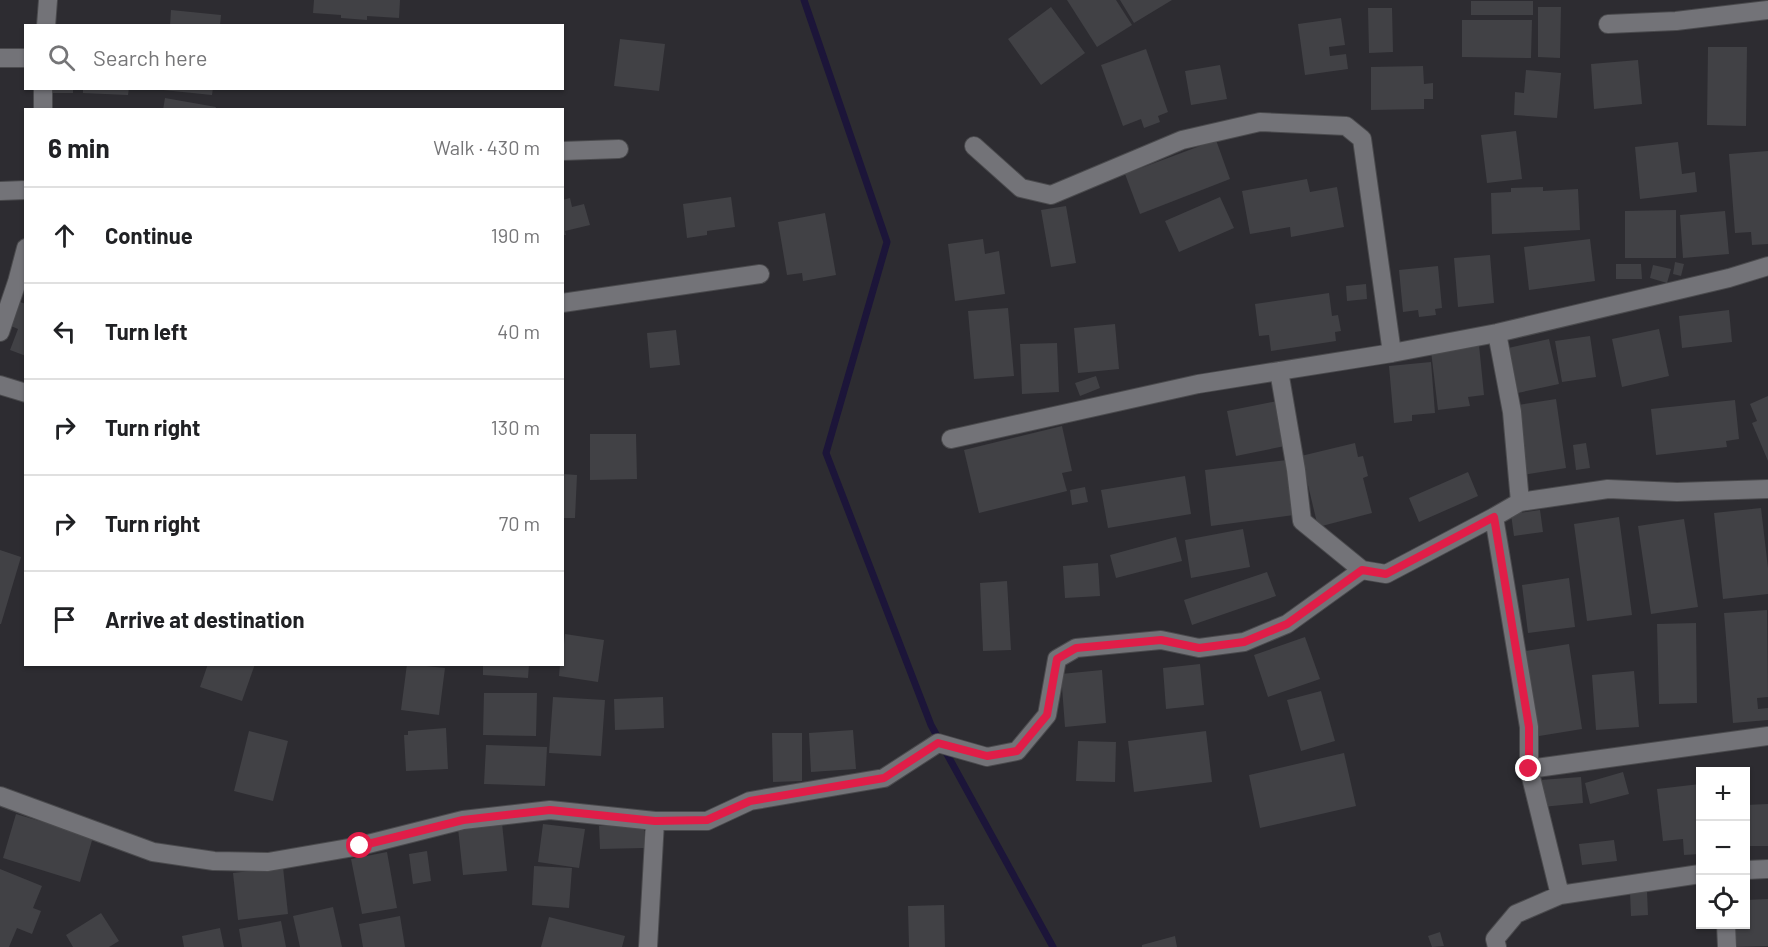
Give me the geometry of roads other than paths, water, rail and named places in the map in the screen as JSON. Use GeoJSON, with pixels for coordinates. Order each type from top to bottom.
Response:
{"type":"FeatureCollection","features":[{"type":"Feature","properties":{"kind":"street"},"geometry":{"type":"LineString","coordinates":[[46,24],[48,0]]}},
{"type":"Feature","properties":{"kind":"street"},"geometry":{"type":"LineString","coordinates":[[1608,24],[1676,21],[1768,10]]}},
{"type":"Feature","properties":{"kind":"street"},"geometry":{"type":"LineString","coordinates":[[0,58],[24,58]]}},
{"type":"Feature","properties":{"kind":"street"},"geometry":{"type":"LineString","coordinates":[[43,90],[43,108]]}},
{"type":"Feature","properties":{"kind":"street"},"geometry":{"type":"LineString","coordinates":[[974,147],[1021,188],[1051,195],[1182,140],[1260,122],[1346,126],[1362,139],[1392,353]]}},
{"type":"Feature","properties":{"kind":"street"},"geometry":{"type":"LineString","coordinates":[[564,152],[619,149]]}},
{"type":"Feature","properties":{"kind":"street"},"geometry":{"type":"LineString","coordinates":[[0,191],[24,190]]}},
{"type":"Feature","properties":{"kind":"street"},"geometry":{"type":"LineString","coordinates":[[0,332],[24,256]]}},
{"type":"Feature","properties":{"kind":"street"},"geometry":{"type":"LineString","coordinates":[[951,439],[1198,384],[1392,353],[1497,333],[1729,278],[1768,266]]}},
{"type":"Feature","properties":{"kind":"street"},"geometry":{"type":"LineString","coordinates":[[564,303],[760,274]]}},
{"type":"Feature","properties":{"kind":"street"},"geometry":{"type":"LineString","coordinates":[[1497,333],[1512,412],[1520,502]]}},
{"type":"Feature","properties":{"kind":"street"},"geometry":{"type":"LineString","coordinates":[[1279,371],[1302,521],[1362,570],[1386,574],[1520,502],[1608,489],[1677,492],[1768,489]]}},
{"type":"Feature","properties":{"kind":"street"},"geometry":{"type":"LineString","coordinates":[[0,385],[24,392]]}},
{"type":"Feature","properties":{"kind":"street"},"geometry":{"type":"LineString","coordinates":[[1494,517],[1529,727],[1529,769],[1560,895]]}},
{"type":"Feature","properties":{"kind":"street"},"geometry":{"type":"LineString","coordinates":[[0,796],[153,852],[214,861],[268,862],[360,846],[463,820],[550,810],[655,821],[707,820],[750,801],[884,778],[938,743],[987,756],[1017,751],[1047,715],[1057,659],[1076,648],[1161,640],[1199,648],[1244,642],[1287,624],[1362,570]]}},
{"type":"Feature","properties":{"kind":"street"},"geometry":{"type":"LineString","coordinates":[[1529,769],[1768,736]]}},
{"type":"Feature","properties":{"kind":"street"},"geometry":{"type":"LineString","coordinates":[[648,947],[655,821]]}},
{"type":"Feature","properties":{"kind":"street"},"geometry":{"type":"LineString","coordinates":[[1750,870],[1768,869]]}},
{"type":"Feature","properties":{"kind":"street"},"geometry":{"type":"LineString","coordinates":[[1497,947],[1495,939],[1516,914],[1560,895],[1696,875]]}},
{"type":"Feature","properties":{"kind":"street"},"geometry":{"type":"LineString","coordinates":[[1726,929],[1727,947]]}},
{"type":"Feature","properties":{"kind":"waterway"},"geometry":{"type":"LineString","coordinates":[[804,0],[887,242],[826,453],[931,725],[1053,947]]}}]}
